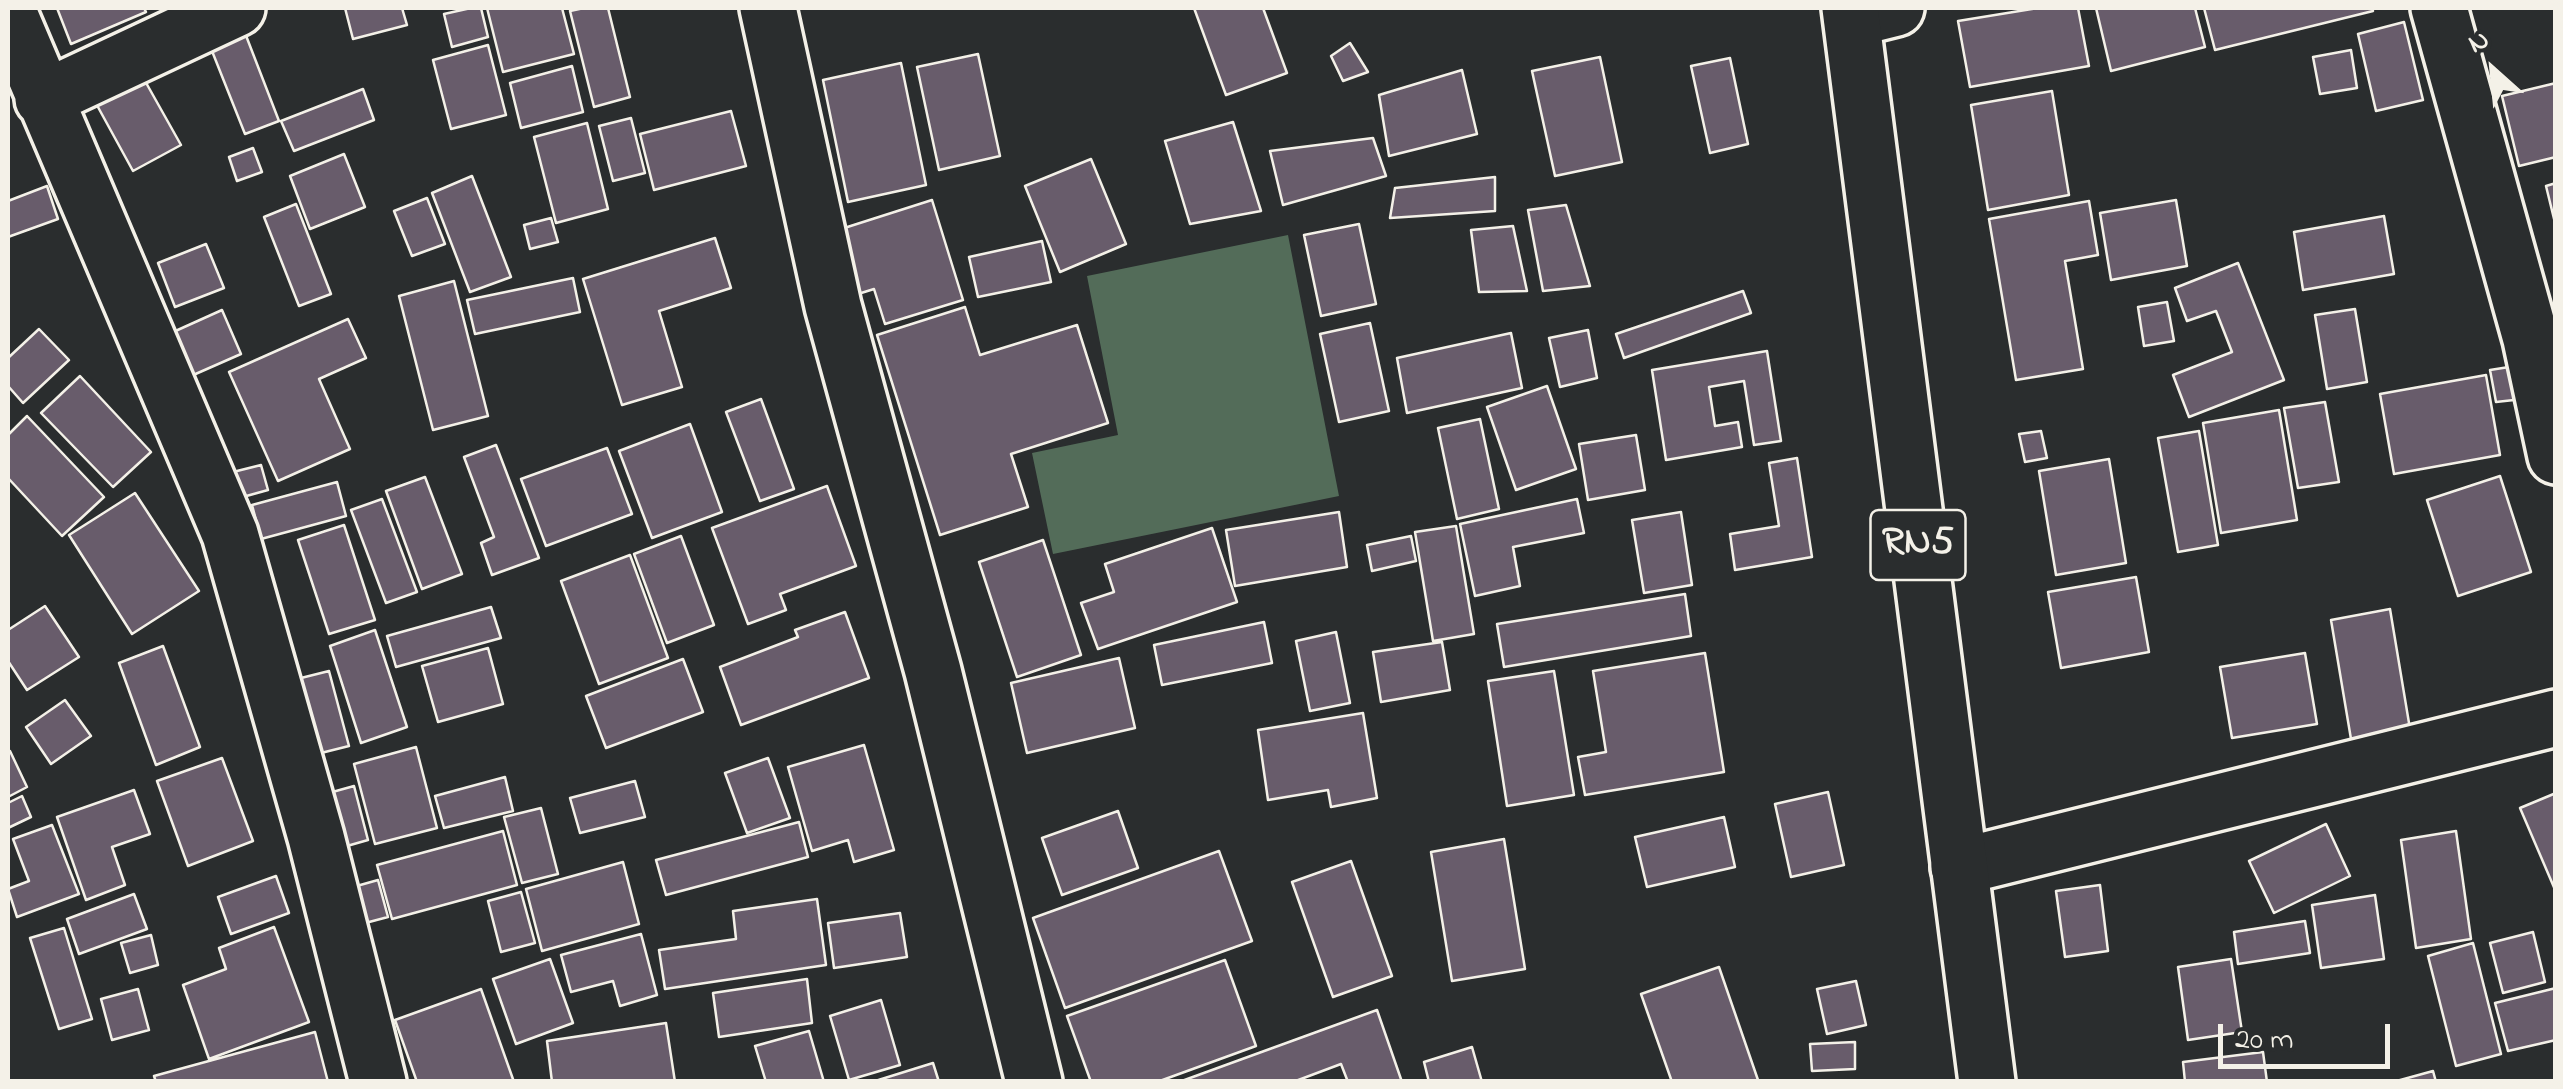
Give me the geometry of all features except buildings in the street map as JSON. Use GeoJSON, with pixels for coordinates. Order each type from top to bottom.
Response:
{"type":"FeatureCollection","features":[{"type":"Feature","properties":{"kind":"main road"},"geometry":{"type":"LineString","coordinates":[[42,100],[236,8]]}},
{"type":"Feature","properties":{"kind":"main road"},"geometry":{"type":"LineString","coordinates":[[768,8],[833,306],[932,671],[1034,1082]]}},
{"type":"Feature","properties":{"kind":"main road"},"geometry":{"type":"LineString","coordinates":[[2439,8],[2531,340],[2556,456]]}},
{"type":"Feature","properties":{"kind":"main road"},"geometry":{"type":"LineString","coordinates":[[8,11],[42,100],[230,534],[316,837],[378,1082]]}},
{"type":"Feature","properties":{"kind":"main road","name":"RN5"},"geometry":{"type":"LineString","coordinates":[[1866,11],[1959,868],[1988,1082]]}},
{"type":"Feature","properties":{"kind":"main road"},"geometry":{"type":"LineString","coordinates":[[1959,868],[2556,718]]}},
{"type":"Feature","properties":{"kind":"green space"},"geometry":{"type":"Polygon","coordinates":[[[1288,235],[1339,496],[1053,554],[1032,453],[1118,435],[1087,276],[1288,235]]]}}]}
